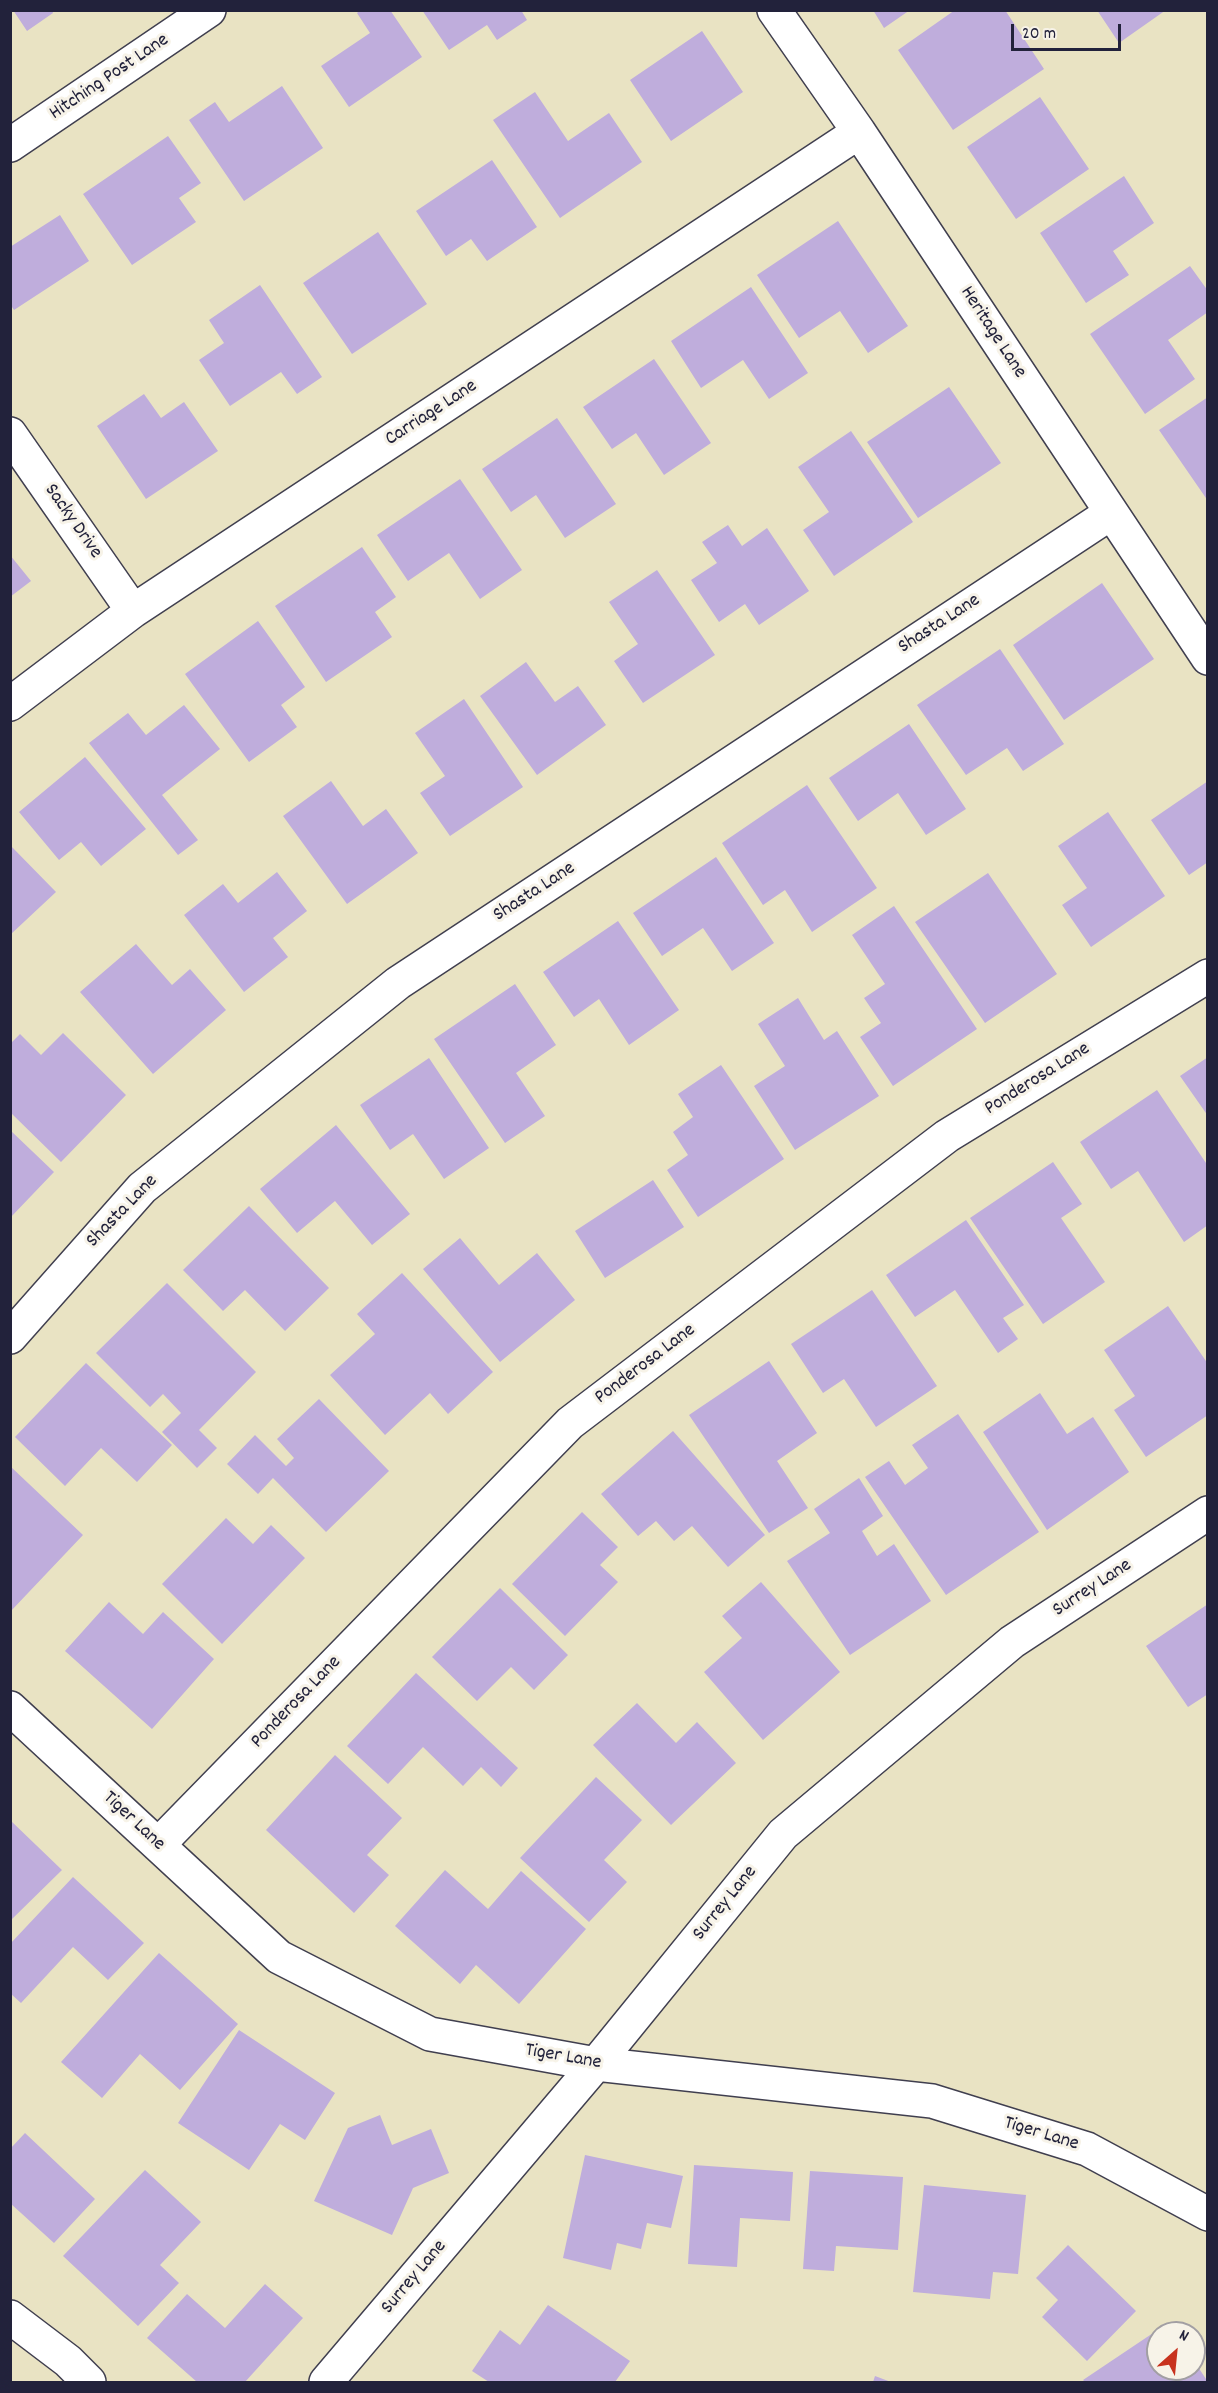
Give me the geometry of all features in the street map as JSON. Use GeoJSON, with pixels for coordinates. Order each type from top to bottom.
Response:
{"type":"FeatureCollection","features":[{"type":"Feature","properties":{"kind":"street","name":"Hitching Post Lane"},"geometry":{"type":"LineString","coordinates":[[10,145],[209,10]]}},
{"type":"Feature","properties":{"kind":"street","name":"Heritage Lane"},"geometry":{"type":"LineString","coordinates":[[774,10],[859,132],[1208,658]]}},
{"type":"Feature","properties":{"kind":"street","name":"Carriage Lane"},"geometry":{"type":"LineString","coordinates":[[10,704],[133,611],[859,132]]}},
{"type":"Feature","properties":{"kind":"street","name":"Sacky Drive"},"geometry":{"type":"LineString","coordinates":[[10,434],[133,611]]}},
{"type":"Feature","properties":{"kind":"street","name":"Shasta Lane"},"geometry":{"type":"LineString","coordinates":[[10,1337],[142,1188],[398,983],[1111,513]]}},
{"type":"Feature","properties":{"kind":"street","name":"Ponderosa Lane"},"geometry":{"type":"LineString","coordinates":[[158,1845],[570,1423],[947,1136],[1208,976]]}},
{"type":"Feature","properties":{"kind":"street","name":"Surrey Lane"},"geometry":{"type":"LineString","coordinates":[[326,2382],[596,2064],[783,1834],[1012,1642],[1208,1513]]}},
{"type":"Feature","properties":{"kind":"street","name":"Tiger Lane"},"geometry":{"type":"LineString","coordinates":[[10,1708],[279,1957],[430,2034],[596,2064],[932,2101],[1087,2149],[1208,2214]]}},
{"type":"Feature","properties":{"kind":"street"},"geometry":{"type":"LineString","coordinates":[[10,2317],[68,2361],[90,2382]]}},
{"type":"Feature","properties":{"kind":"building"},"geometry":{"type":"Polygon","coordinates":[[[13,10],[52,10],[53,13],[27,31],[13,10]]]}},
{"type":"Feature","properties":{"kind":"building"},"geometry":{"type":"Polygon","coordinates":[[[360,10],[390,10],[422,57],[349,107],[321,66],[370,33],[357,13],[360,10]]]}},
{"type":"Feature","properties":{"kind":"building"},"geometry":{"type":"Polygon","coordinates":[[[422,10],[521,10],[527,20],[497,40],[487,25],[449,50],[422,10]]]}},
{"type":"Feature","properties":{"kind":"building"},"geometry":{"type":"Polygon","coordinates":[[[873,10],[910,10],[884,28],[873,10]]]}},
{"type":"Feature","properties":{"kind":"building"},"geometry":{"type":"Polygon","coordinates":[[[955,10],[1005,10],[1044,69],[953,130],[898,50],[955,10]]]}},
{"type":"Feature","properties":{"kind":"building"},"geometry":{"type":"Polygon","coordinates":[[[1097,10],[1166,10],[1119,43],[1097,10]]]}},
{"type":"Feature","properties":{"kind":"building"},"geometry":{"type":"Polygon","coordinates":[[[702,31],[743,92],[671,141],[630,80],[702,31]]]}},
{"type":"Feature","properties":{"kind":"building"},"geometry":{"type":"Polygon","coordinates":[[[282,86],[323,148],[244,201],[189,120],[215,102],[229,122],[282,86]]]}},
{"type":"Feature","properties":{"kind":"building"},"geometry":{"type":"Polygon","coordinates":[[[535,92],[568,141],[609,113],[642,162],[560,218],[493,120],[535,92]]]}},
{"type":"Feature","properties":{"kind":"building"},"geometry":{"type":"Polygon","coordinates":[[[1040,97],[1089,169],[1016,219],[967,147],[1040,97]]]}},
{"type":"Feature","properties":{"kind":"building"},"geometry":{"type":"Polygon","coordinates":[[[168,136],[201,183],[179,198],[196,222],[132,265],[83,194],[168,136]]]}},
{"type":"Feature","properties":{"kind":"building"},"geometry":{"type":"Polygon","coordinates":[[[492,160],[537,227],[487,261],[471,239],[446,256],[416,211],[492,160]]]}},
{"type":"Feature","properties":{"kind":"building"},"geometry":{"type":"Polygon","coordinates":[[[1124,176],[1154,223],[1113,251],[1129,275],[1086,303],[1040,233],[1124,176]]]}},
{"type":"Feature","properties":{"kind":"building"},"geometry":{"type":"Polygon","coordinates":[[[60,215],[89,261],[14,310],[10,304],[10,247],[60,215]]]}},
{"type":"Feature","properties":{"kind":"building"},"geometry":{"type":"Polygon","coordinates":[[[838,221],[908,326],[868,353],[840,311],[799,338],[757,275],[838,221]]]}},
{"type":"Feature","properties":{"kind":"building"},"geometry":{"type":"Polygon","coordinates":[[[378,232],[427,304],[352,354],[303,283],[378,232]]]}},
{"type":"Feature","properties":{"kind":"building"},"geometry":{"type":"Polygon","coordinates":[[[1190,266],[1208,291],[1208,312],[1168,340],[1195,379],[1145,414],[1090,334],[1190,266]]]}},
{"type":"Feature","properties":{"kind":"building"},"geometry":{"type":"Polygon","coordinates":[[[260,285],[322,377],[297,394],[281,372],[230,406],[199,360],[224,343],[209,320],[260,285]]]}},
{"type":"Feature","properties":{"kind":"building"},"geometry":{"type":"Polygon","coordinates":[[[751,287],[808,373],[769,399],[743,360],[701,388],[671,341],[751,287]]]}},
{"type":"Feature","properties":{"kind":"building"},"geometry":{"type":"Polygon","coordinates":[[[654,359],[711,443],[664,475],[636,433],[612,449],[583,407],[654,359]]]}},
{"type":"Feature","properties":{"kind":"building"},"geometry":{"type":"Polygon","coordinates":[[[949,387],[1001,463],[918,518],[867,442],[949,387]]]}},
{"type":"Feature","properties":{"kind":"building"},"geometry":{"type":"Polygon","coordinates":[[[144,394],[161,418],[184,402],[218,451],[146,499],[97,426],[144,394]]]}},
{"type":"Feature","properties":{"kind":"building"},"geometry":{"type":"Polygon","coordinates":[[[1208,397],[1208,501],[1159,430],[1208,397]]]}},
{"type":"Feature","properties":{"kind":"building"},"geometry":{"type":"Polygon","coordinates":[[[557,418],[616,504],[565,538],[536,495],[511,512],[482,469],[557,418]]]}},
{"type":"Feature","properties":{"kind":"building"},"geometry":{"type":"Polygon","coordinates":[[[851,431],[913,522],[834,576],[803,530],[829,512],[798,467],[851,431]]]}},
{"type":"Feature","properties":{"kind":"building"},"geometry":{"type":"Polygon","coordinates":[[[460,479],[522,570],[480,599],[449,553],[408,581],[377,535],[460,479]]]}},
{"type":"Feature","properties":{"kind":"building"},"geometry":{"type":"Polygon","coordinates":[[[728,525],[742,546],[767,528],[809,591],[759,625],[745,604],[719,622],[691,580],[717,563],[702,542],[728,525]]]}},
{"type":"Feature","properties":{"kind":"building"},"geometry":{"type":"Polygon","coordinates":[[[362,547],[396,597],[375,612],[392,637],[326,682],[275,606],[362,547]]]}},
{"type":"Feature","properties":{"kind":"building"},"geometry":{"type":"Polygon","coordinates":[[[10,555],[31,581],[10,597],[10,555]]]}},
{"type":"Feature","properties":{"kind":"building"},"geometry":{"type":"Polygon","coordinates":[[[657,570],[715,655],[643,703],[614,661],[638,644],[609,602],[657,570]]]}},
{"type":"Feature","properties":{"kind":"building"},"geometry":{"type":"Polygon","coordinates":[[[1102,583],[1154,659],[1064,720],[1013,645],[1102,583]]]}},
{"type":"Feature","properties":{"kind":"building"},"geometry":{"type":"Polygon","coordinates":[[[258,621],[305,687],[281,705],[297,727],[249,762],[185,674],[258,621]]]}},
{"type":"Feature","properties":{"kind":"building"},"geometry":{"type":"Polygon","coordinates":[[[1000,649],[1064,744],[1023,771],[1007,748],[966,775],[917,705],[1000,649]]]}},
{"type":"Feature","properties":{"kind":"building"},"geometry":{"type":"Polygon","coordinates":[[[526,662],[555,702],[578,686],[606,725],[537,775],[480,696],[526,662]]]}},
{"type":"Feature","properties":{"kind":"building"},"geometry":{"type":"Polygon","coordinates":[[[464,699],[523,787],[450,836],[420,793],[445,776],[415,733],[464,699]]]}},
{"type":"Feature","properties":{"kind":"building"},"geometry":{"type":"Polygon","coordinates":[[[184,705],[220,749],[162,795],[198,840],[178,855],[89,743],[128,713],[146,735],[184,705]]]}},
{"type":"Feature","properties":{"kind":"building"},"geometry":{"type":"Polygon","coordinates":[[[909,724],[966,809],[926,835],[898,793],[858,821],[829,778],[909,724]]]}},
{"type":"Feature","properties":{"kind":"building"},"geometry":{"type":"Polygon","coordinates":[[[85,757],[146,829],[101,866],[81,842],[59,860],[19,812],[85,757]]]}},
{"type":"Feature","properties":{"kind":"building"},"geometry":{"type":"Polygon","coordinates":[[[331,781],[363,826],[386,809],[418,853],[347,904],[283,816],[331,781]]]}},
{"type":"Feature","properties":{"kind":"building"},"geometry":{"type":"Polygon","coordinates":[[[1208,781],[1208,862],[1189,875],[1151,820],[1208,781]]]}},
{"type":"Feature","properties":{"kind":"building"},"geometry":{"type":"Polygon","coordinates":[[[807,785],[877,888],[812,932],[785,890],[763,905],[722,843],[807,785]]]}},
{"type":"Feature","properties":{"kind":"building"},"geometry":{"type":"Polygon","coordinates":[[[1108,812],[1165,896],[1091,947],[1062,905],[1087,888],[1058,846],[1108,812]]]}},
{"type":"Feature","properties":{"kind":"building"},"geometry":{"type":"Polygon","coordinates":[[[10,845],[56,892],[10,935],[10,845]]]}},
{"type":"Feature","properties":{"kind":"building"},"geometry":{"type":"Polygon","coordinates":[[[716,857],[774,943],[732,971],[703,928],[662,956],[633,913],[716,857]]]}},
{"type":"Feature","properties":{"kind":"building"},"geometry":{"type":"Polygon","coordinates":[[[277,872],[307,911],[273,938],[288,957],[244,992],[184,915],[223,884],[238,903],[277,872]]]}},
{"type":"Feature","properties":{"kind":"building"},"geometry":{"type":"Polygon","coordinates":[[[988,873],[1057,974],[985,1023],[915,922],[988,873]]]}},
{"type":"Feature","properties":{"kind":"building"},"geometry":{"type":"Polygon","coordinates":[[[894,906],[977,1029],[893,1086],[860,1037],[881,1023],[864,998],[885,984],[852,935],[894,906]]]}},
{"type":"Feature","properties":{"kind":"building"},"geometry":{"type":"Polygon","coordinates":[[[618,921],[679,1010],[629,1045],[599,999],[574,1017],[543,972],[618,921]]]}},
{"type":"Feature","properties":{"kind":"building"},"geometry":{"type":"Polygon","coordinates":[[[136,944],[172,985],[190,969],[226,1010],[153,1074],[80,992],[136,944]]]}},
{"type":"Feature","properties":{"kind":"building"},"geometry":{"type":"Polygon","coordinates":[[[515,984],[556,1045],[516,1073],[545,1116],[505,1143],[434,1039],[515,984]]]}},
{"type":"Feature","properties":{"kind":"building"},"geometry":{"type":"Polygon","coordinates":[[[798,998],[824,1040],[837,1031],[879,1096],[795,1150],[754,1086],[785,1066],[758,1024],[798,998]]]}},
{"type":"Feature","properties":{"kind":"building"},"geometry":{"type":"Polygon","coordinates":[[[63,1033],[126,1095],[61,1162],[10,1112],[10,1044],[20,1034],[41,1055],[63,1033]]]}},
{"type":"Feature","properties":{"kind":"building"},"geometry":{"type":"Polygon","coordinates":[[[1208,1057],[1208,1116],[1180,1076],[1208,1057]]]}},
{"type":"Feature","properties":{"kind":"building"},"geometry":{"type":"Polygon","coordinates":[[[429,1058],[489,1148],[444,1179],[413,1134],[390,1150],[360,1105],[429,1058]]]}},
{"type":"Feature","properties":{"kind":"building"},"geometry":{"type":"Polygon","coordinates":[[[721,1065],[784,1159],[698,1217],[667,1170],[688,1155],[673,1132],[693,1117],[678,1094],[721,1065]]]}},
{"type":"Feature","properties":{"kind":"building"},"geometry":{"type":"Polygon","coordinates":[[[1157,1090],[1208,1166],[1208,1225],[1184,1242],[1138,1171],[1111,1189],[1080,1142],[1157,1090]]]}},
{"type":"Feature","properties":{"kind":"building"},"geometry":{"type":"Polygon","coordinates":[[[336,1125],[410,1214],[372,1245],[335,1201],[297,1233],[260,1189],[336,1125]]]}},
{"type":"Feature","properties":{"kind":"building"},"geometry":{"type":"Polygon","coordinates":[[[10,1130],[54,1172],[10,1218],[10,1130]]]}},
{"type":"Feature","properties":{"kind":"building"},"geometry":{"type":"Polygon","coordinates":[[[1053,1162],[1082,1204],[1061,1218],[1105,1282],[1043,1324],[970,1218],[1053,1162]]]}},
{"type":"Feature","properties":{"kind":"building"},"geometry":{"type":"Polygon","coordinates":[[[653,1180],[684,1227],[605,1278],[575,1231],[653,1180]]]}},
{"type":"Feature","properties":{"kind":"building"},"geometry":{"type":"Polygon","coordinates":[[[249,1206],[329,1288],[285,1331],[245,1290],[223,1311],[183,1270],[249,1206]]]}},
{"type":"Feature","properties":{"kind":"building"},"geometry":{"type":"Polygon","coordinates":[[[966,1220],[1024,1305],[1003,1318],[1018,1339],[998,1353],[955,1290],[915,1317],[886,1275],[966,1220]]]}},
{"type":"Feature","properties":{"kind":"building"},"geometry":{"type":"Polygon","coordinates":[[[460,1238],[499,1285],[537,1253],[575,1300],[500,1362],[423,1269],[460,1238]]]}},
{"type":"Feature","properties":{"kind":"building"},"geometry":{"type":"Polygon","coordinates":[[[402,1273],[493,1372],[448,1414],[430,1393],[385,1435],[330,1375],[375,1334],[357,1314],[402,1273]]]}},
{"type":"Feature","properties":{"kind":"building"},"geometry":{"type":"Polygon","coordinates":[[[167,1283],[256,1372],[199,1430],[217,1448],[197,1468],[162,1432],[181,1413],[163,1394],[150,1407],[96,1353],[167,1283]]]}},
{"type":"Feature","properties":{"kind":"building"},"geometry":{"type":"Polygon","coordinates":[[[872,1290],[937,1386],[876,1427],[844,1379],[823,1393],[791,1344],[872,1290]]]}},
{"type":"Feature","properties":{"kind":"building"},"geometry":{"type":"Polygon","coordinates":[[[1168,1306],[1208,1364],[1208,1415],[1146,1457],[1114,1410],[1135,1396],[1104,1350],[1168,1306]]]}},
{"type":"Feature","properties":{"kind":"building"},"geometry":{"type":"Polygon","coordinates":[[[769,1361],[817,1433],[777,1461],[808,1508],[769,1533],[689,1415],[769,1361]]]}},
{"type":"Feature","properties":{"kind":"building"},"geometry":{"type":"Polygon","coordinates":[[[86,1363],[172,1445],[137,1482],[101,1448],[65,1486],[15,1437],[86,1363]]]}},
{"type":"Feature","properties":{"kind":"building"},"geometry":{"type":"Polygon","coordinates":[[[1040,1393],[1067,1434],[1093,1417],[1129,1472],[1047,1530],[983,1432],[1040,1393]]]}},
{"type":"Feature","properties":{"kind":"building"},"geometry":{"type":"Polygon","coordinates":[[[319,1399],[389,1471],[326,1532],[273,1478],[258,1494],[227,1464],[255,1435],[286,1466],[294,1458],[277,1439],[319,1399]]]}},
{"type":"Feature","properties":{"kind":"building"},"geometry":{"type":"Polygon","coordinates":[[[958,1414],[1039,1532],[946,1595],[865,1477],[889,1461],[905,1485],[928,1468],[912,1445],[958,1414]]]}},
{"type":"Feature","properties":{"kind":"building"},"geometry":{"type":"Polygon","coordinates":[[[673,1431],[765,1535],[728,1567],[692,1526],[674,1541],[656,1521],[638,1536],[601,1494],[673,1431]]]}},
{"type":"Feature","properties":{"kind":"building"},"geometry":{"type":"Polygon","coordinates":[[[10,1466],[83,1535],[10,1612],[10,1466]]]}},
{"type":"Feature","properties":{"kind":"building"},"geometry":{"type":"Polygon","coordinates":[[[859,1478],[883,1516],[862,1531],[877,1556],[894,1544],[931,1601],[850,1655],[787,1561],[830,1533],[814,1509],[859,1478]]]}},
{"type":"Feature","properties":{"kind":"building"},"geometry":{"type":"Polygon","coordinates":[[[582,1512],[618,1547],[600,1565],[618,1582],[565,1636],[512,1584],[582,1512]]]}},
{"type":"Feature","properties":{"kind":"building"},"geometry":{"type":"Polygon","coordinates":[[[226,1518],[253,1544],[271,1525],[305,1558],[222,1644],[162,1584],[226,1518]]]}},
{"type":"Feature","properties":{"kind":"building"},"geometry":{"type":"Polygon","coordinates":[[[761,1582],[840,1672],[763,1740],[704,1672],[742,1638],[722,1616],[761,1582]]]}},
{"type":"Feature","properties":{"kind":"building"},"geometry":{"type":"Polygon","coordinates":[[[500,1588],[568,1655],[534,1690],[511,1667],[477,1701],[432,1657],[500,1588]]]}},
{"type":"Feature","properties":{"kind":"building"},"geometry":{"type":"Polygon","coordinates":[[[109,1602],[143,1634],[163,1612],[214,1659],[152,1729],[65,1651],[109,1602]]]}},
{"type":"Feature","properties":{"kind":"building"},"geometry":{"type":"Polygon","coordinates":[[[1208,1604],[1208,1694],[1188,1707],[1146,1646],[1208,1604]]]}},
{"type":"Feature","properties":{"kind":"building"},"geometry":{"type":"Polygon","coordinates":[[[416,1673],[518,1768],[501,1787],[481,1767],[463,1786],[423,1747],[388,1784],[347,1746],[416,1673]]]}},
{"type":"Feature","properties":{"kind":"building"},"geometry":{"type":"Polygon","coordinates":[[[637,1703],[676,1743],[697,1722],[736,1763],[671,1825],[593,1745],[637,1703]]]}},
{"type":"Feature","properties":{"kind":"building"},"geometry":{"type":"Polygon","coordinates":[[[335,1755],[402,1818],[367,1855],[389,1875],[354,1913],[266,1830],[335,1755]]]}},
{"type":"Feature","properties":{"kind":"building"},"geometry":{"type":"Polygon","coordinates":[[[596,1777],[642,1820],[604,1860],[627,1882],[589,1922],[520,1858],[596,1777]]]}},
{"type":"Feature","properties":{"kind":"building"},"geometry":{"type":"Polygon","coordinates":[[[10,1820],[62,1870],[10,1921],[10,1820]]]}},
{"type":"Feature","properties":{"kind":"building"},"geometry":{"type":"Polygon","coordinates":[[[445,1870],[488,1909],[521,1871],[586,1929],[519,2004],[476,1965],[460,1984],[395,1926],[445,1870]]]}},
{"type":"Feature","properties":{"kind":"building"},"geometry":{"type":"Polygon","coordinates":[[[73,1877],[144,1943],[108,1980],[73,1947],[21,2003],[10,1993],[10,1944],[73,1877]]]}},
{"type":"Feature","properties":{"kind":"building"},"geometry":{"type":"Polygon","coordinates":[[[159,1953],[238,2024],[180,2090],[140,2054],[102,2098],[61,2062],[159,1953]]]}},
{"type":"Feature","properties":{"kind":"building"},"geometry":{"type":"Polygon","coordinates":[[[239,2030],[335,2093],[305,2140],[280,2124],[249,2170],[178,2123],[239,2030]]]}},
{"type":"Feature","properties":{"kind":"building"},"geometry":{"type":"Polygon","coordinates":[[[380,2115],[392,2145],[431,2129],[449,2173],[413,2188],[392,2235],[314,2201],[348,2128],[380,2115]]]}},
{"type":"Feature","properties":{"kind":"building"},"geometry":{"type":"Polygon","coordinates":[[[25,2133],[95,2199],[54,2243],[10,2203],[10,2149],[25,2133]]]}},
{"type":"Feature","properties":{"kind":"building"},"geometry":{"type":"Polygon","coordinates":[[[585,2155],[683,2176],[671,2228],[647,2223],[641,2249],[617,2243],[611,2270],[563,2258],[585,2155]]]}},
{"type":"Feature","properties":{"kind":"building"},"geometry":{"type":"Polygon","coordinates":[[[694,2165],[793,2172],[790,2221],[740,2218],[737,2267],[688,2264],[694,2165]]]}},
{"type":"Feature","properties":{"kind":"building"},"geometry":{"type":"Polygon","coordinates":[[[145,2170],[201,2222],[160,2265],[179,2283],[138,2326],[63,2256],[145,2170]]]}},
{"type":"Feature","properties":{"kind":"building"},"geometry":{"type":"Polygon","coordinates":[[[810,2171],[903,2177],[898,2250],[836,2246],[834,2271],[803,2269],[810,2171]]]}},
{"type":"Feature","properties":{"kind":"building"},"geometry":{"type":"Polygon","coordinates":[[[924,2185],[1026,2195],[1018,2274],[993,2272],[990,2299],[913,2292],[924,2185]]]}},
{"type":"Feature","properties":{"kind":"building"},"geometry":{"type":"Polygon","coordinates":[[[1068,2245],[1136,2311],[1087,2361],[1042,2317],[1058,2300],[1036,2278],[1068,2245]]]}},
{"type":"Feature","properties":{"kind":"building"},"geometry":{"type":"Polygon","coordinates":[[[265,2284],[303,2318],[245,2382],[197,2382],[147,2338],[187,2294],[225,2328],[265,2284]]]}},
{"type":"Feature","properties":{"kind":"building"},"geometry":{"type":"Polygon","coordinates":[[[548,2305],[630,2361],[615,2382],[489,2382],[472,2371],[500,2330],[520,2345],[548,2305]]]}},
{"type":"Feature","properties":{"kind":"building"},"geometry":{"type":"Polygon","coordinates":[[[1146,2338],[1146,2381],[1206,2381],[1206,2379],[1208,2382],[1085,2382],[1083,2380],[1146,2338]]]}},
{"type":"Feature","properties":{"kind":"building"},"geometry":{"type":"Polygon","coordinates":[[[875,2376],[891,2382],[873,2382],[875,2376]]]}}]}
